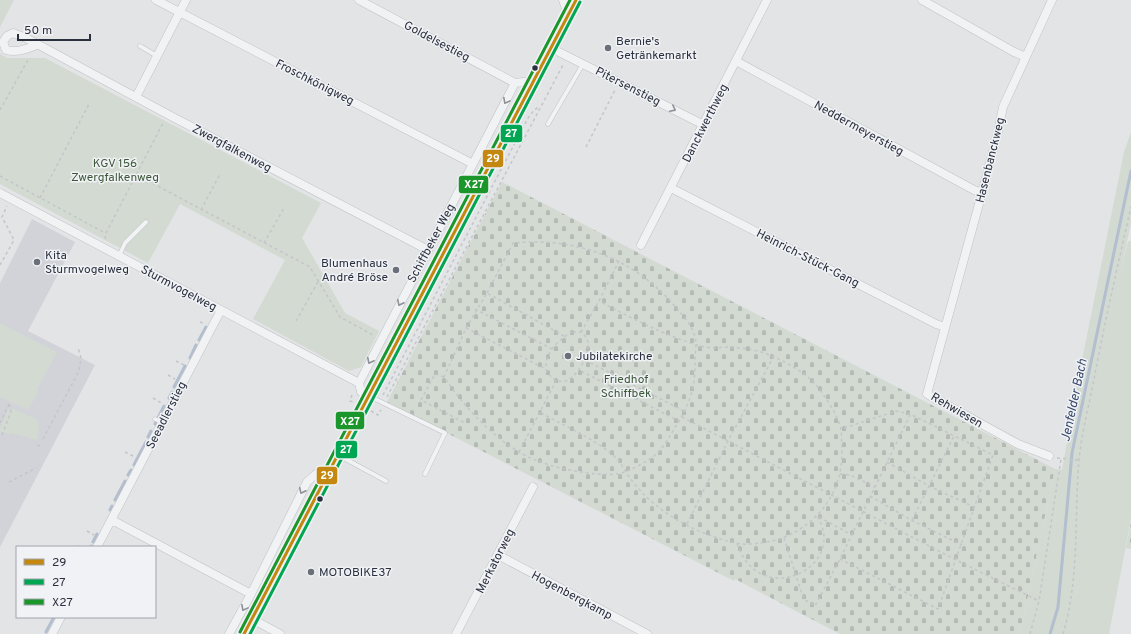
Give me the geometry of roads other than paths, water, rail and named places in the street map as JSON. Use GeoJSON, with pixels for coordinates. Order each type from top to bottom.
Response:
{"type":"FeatureCollection","features":[{"type":"Feature","properties":{"kind":"main road","name":"Schiffbeker Weg"},"geometry":{"type":"LineString","coordinates":[[244,634],[576,0]]}},
{"type":"Feature","properties":{"kind":"street","name":"Froschkönigweg"},"geometry":{"type":"LineString","coordinates":[[156,0],[473,164]]}},
{"type":"Feature","properties":{"kind":"street"},"geometry":{"type":"LineString","coordinates":[[136,97],[186,0]]}},
{"type":"Feature","properties":{"kind":"street","name":"Goldelsestieg"},"geometry":{"type":"LineString","coordinates":[[359,0],[515,83]]}},
{"type":"Feature","properties":{"kind":"street"},"geometry":{"type":"LineString","coordinates":[[563,0],[568,14]]}},
{"type":"Feature","properties":{"kind":"street","name":"Danckwerthweg"},"geometry":{"type":"LineString","coordinates":[[641,245],[767,0]]}},
{"type":"Feature","properties":{"kind":"street"},"geometry":{"type":"LineString","coordinates":[[922,0],[1014,52],[1026,56]]}},
{"type":"Feature","properties":{"kind":"street","name":"Hasenbanckweg"},"geometry":{"type":"LineString","coordinates":[[945,326],[982,194],[1003,107],[1052,0]]}},
{"type":"Feature","properties":{"kind":"street","name":"Zwergfalkenweg"},"geometry":{"type":"LineString","coordinates":[[37,45],[428,250]]}},
{"type":"Feature","properties":{"kind":"street","name":"Pitersenstieg"},"geometry":{"type":"LineString","coordinates":[[551,48],[704,125]]}},
{"type":"Feature","properties":{"kind":"street","name":"Neddermeyerstieg"},"geometry":{"type":"LineString","coordinates":[[736,61],[982,194]]}},
{"type":"Feature","properties":{"kind":"street"},"geometry":{"type":"LineString","coordinates":[[515,83],[533,81]]}},
{"type":"Feature","properties":{"kind":"street","name":"Schiffbeker Weg"},"geometry":{"type":"LineString","coordinates":[[359,383],[515,83]]}},
{"type":"Feature","properties":{"kind":"street","name":"Heinrich-Stück-Gang"},"geometry":{"type":"LineString","coordinates":[[671,188],[929,320],[945,326]]}},
{"type":"Feature","properties":{"kind":"street","name":"Sturmvogelweg"},"geometry":{"type":"LineString","coordinates":[[0,193],[359,383]]}},
{"type":"Feature","properties":{"kind":"street","name":"Seeadlerstieg"},"geometry":{"type":"LineString","coordinates":[[98,546],[112,520],[159,421],[170,407],[221,310]]}},
{"type":"Feature","properties":{"kind":"street","name":"Rehwiesen"},"geometry":{"type":"LineString","coordinates":[[945,326],[927,394],[1018,444],[1049,456]]}},
{"type":"Feature","properties":{"kind":"street"},"geometry":{"type":"LineString","coordinates":[[359,383],[361,392],[369,396]]}},
{"type":"Feature","properties":{"kind":"street"},"geometry":{"type":"LineString","coordinates":[[229,634],[251,594],[306,482],[316,474],[331,468]]}},
{"type":"Feature","properties":{"kind":"street","name":"Merkatorweg"},"geometry":{"type":"LineString","coordinates":[[456,634],[533,487]]}},
{"type":"Feature","properties":{"kind":"street"},"geometry":{"type":"LineString","coordinates":[[112,520],[251,594]]}},
{"type":"Feature","properties":{"kind":"street","name":"Hogenbergkamp"},"geometry":{"type":"LineString","coordinates":[[498,555],[647,634]]}},
{"type":"Feature","properties":{"kind":"street"},"geometry":{"type":"LineString","coordinates":[[52,634],[60,618]]}},
{"type":"Feature","properties":{"kind":"street"},"geometry":{"type":"LineString","coordinates":[[252,619],[280,634]]}},
{"type":"Feature","properties":{"kind":"lane"},"geometry":{"type":"LineString","coordinates":[[140,46],[157,56]]}},
{"type":"Feature","properties":{"kind":"lane"},"geometry":{"type":"LineString","coordinates":[[548,124],[583,64]]}},
{"type":"Feature","properties":{"kind":"lane"},"geometry":{"type":"LineString","coordinates":[[119,256],[125,242],[146,222]]}},
{"type":"Feature","properties":{"kind":"lane"},"geometry":{"type":"LineString","coordinates":[[369,396],[445,433],[425,474]]}},
{"type":"Feature","properties":{"kind":"lane"},"geometry":{"type":"LineString","coordinates":[[338,455],[386,481]]}},
{"type":"Feature","properties":{"kind":"waterway","name":"Jenfelder Bach"},"geometry":{"type":"LineString","coordinates":[[1050,634],[1058,607],[1072,453],[1131,171]]}},
{"type":"Feature","properties":{"kind":"waterway"},"geometry":{"type":"LineString","coordinates":[[199,340],[206,327]]}},
{"type":"Feature","properties":{"kind":"waterway"},"geometry":{"type":"LineString","coordinates":[[190,358],[196,345]]}},
{"type":"Feature","properties":{"kind":"waterway"},"geometry":{"type":"LineString","coordinates":[[174,387],[185,366]]}},
{"type":"Feature","properties":{"kind":"waterway"},"geometry":{"type":"LineString","coordinates":[[169,398],[172,392]]}},
{"type":"Feature","properties":{"kind":"waterway"},"geometry":{"type":"LineString","coordinates":[[158,418],[164,406]]}},
{"type":"Feature","properties":{"kind":"waterway"},"geometry":{"type":"LineString","coordinates":[[148,437],[151,431]]}},
{"type":"Feature","properties":{"kind":"waterway"},"geometry":{"type":"LineString","coordinates":[[138,457],[146,442]]}},
{"type":"Feature","properties":{"kind":"waterway"},"geometry":{"type":"LineString","coordinates":[[134,465],[137,459]]}},
{"type":"Feature","properties":{"kind":"waterway"},"geometry":{"type":"LineString","coordinates":[[128,475],[131,470]]}},
{"type":"Feature","properties":{"kind":"waterway"},"geometry":{"type":"LineString","coordinates":[[115,500],[125,481]]}},
{"type":"Feature","properties":{"kind":"waterway"},"geometry":{"type":"LineString","coordinates":[[110,510],[112,506]]}},
{"type":"Feature","properties":{"kind":"waterway"},"geometry":{"type":"LineString","coordinates":[[93,542],[97,534]]}},
{"type":"Feature","properties":{"kind":"waterway"},"geometry":{"type":"LineString","coordinates":[[46,632],[53,618]]}},
{"type":"Feature","properties":{"kind":"place","name":"Bernie's Getränkemarkt"},"geometry":{"type":"Point","coordinates":[608,48]}},
{"type":"Feature","properties":{"kind":"place","name":"Kita Sturmvogelweg"},"geometry":{"type":"Point","coordinates":[37,262]}},
{"type":"Feature","properties":{"kind":"place","name":"Blumenhaus André Bröse"},"geometry":{"type":"Point","coordinates":[396,270]}},
{"type":"Feature","properties":{"kind":"place","name":"Jubilatekirche"},"geometry":{"type":"Point","coordinates":[568,356]}},
{"type":"Feature","properties":{"kind":"place","name":"MOTOBIKE37"},"geometry":{"type":"Point","coordinates":[311,572]}},
{"type":"Feature","properties":{"kind":"park label","name":"KGV 156 Zwergfalkenweg"},"geometry":{"type":"Point","coordinates":[115,170]}},
{"type":"Feature","properties":{"kind":"park label","name":"Friedhof Schiffbek"},"geometry":{"type":"Point","coordinates":[626,386]}}]}
